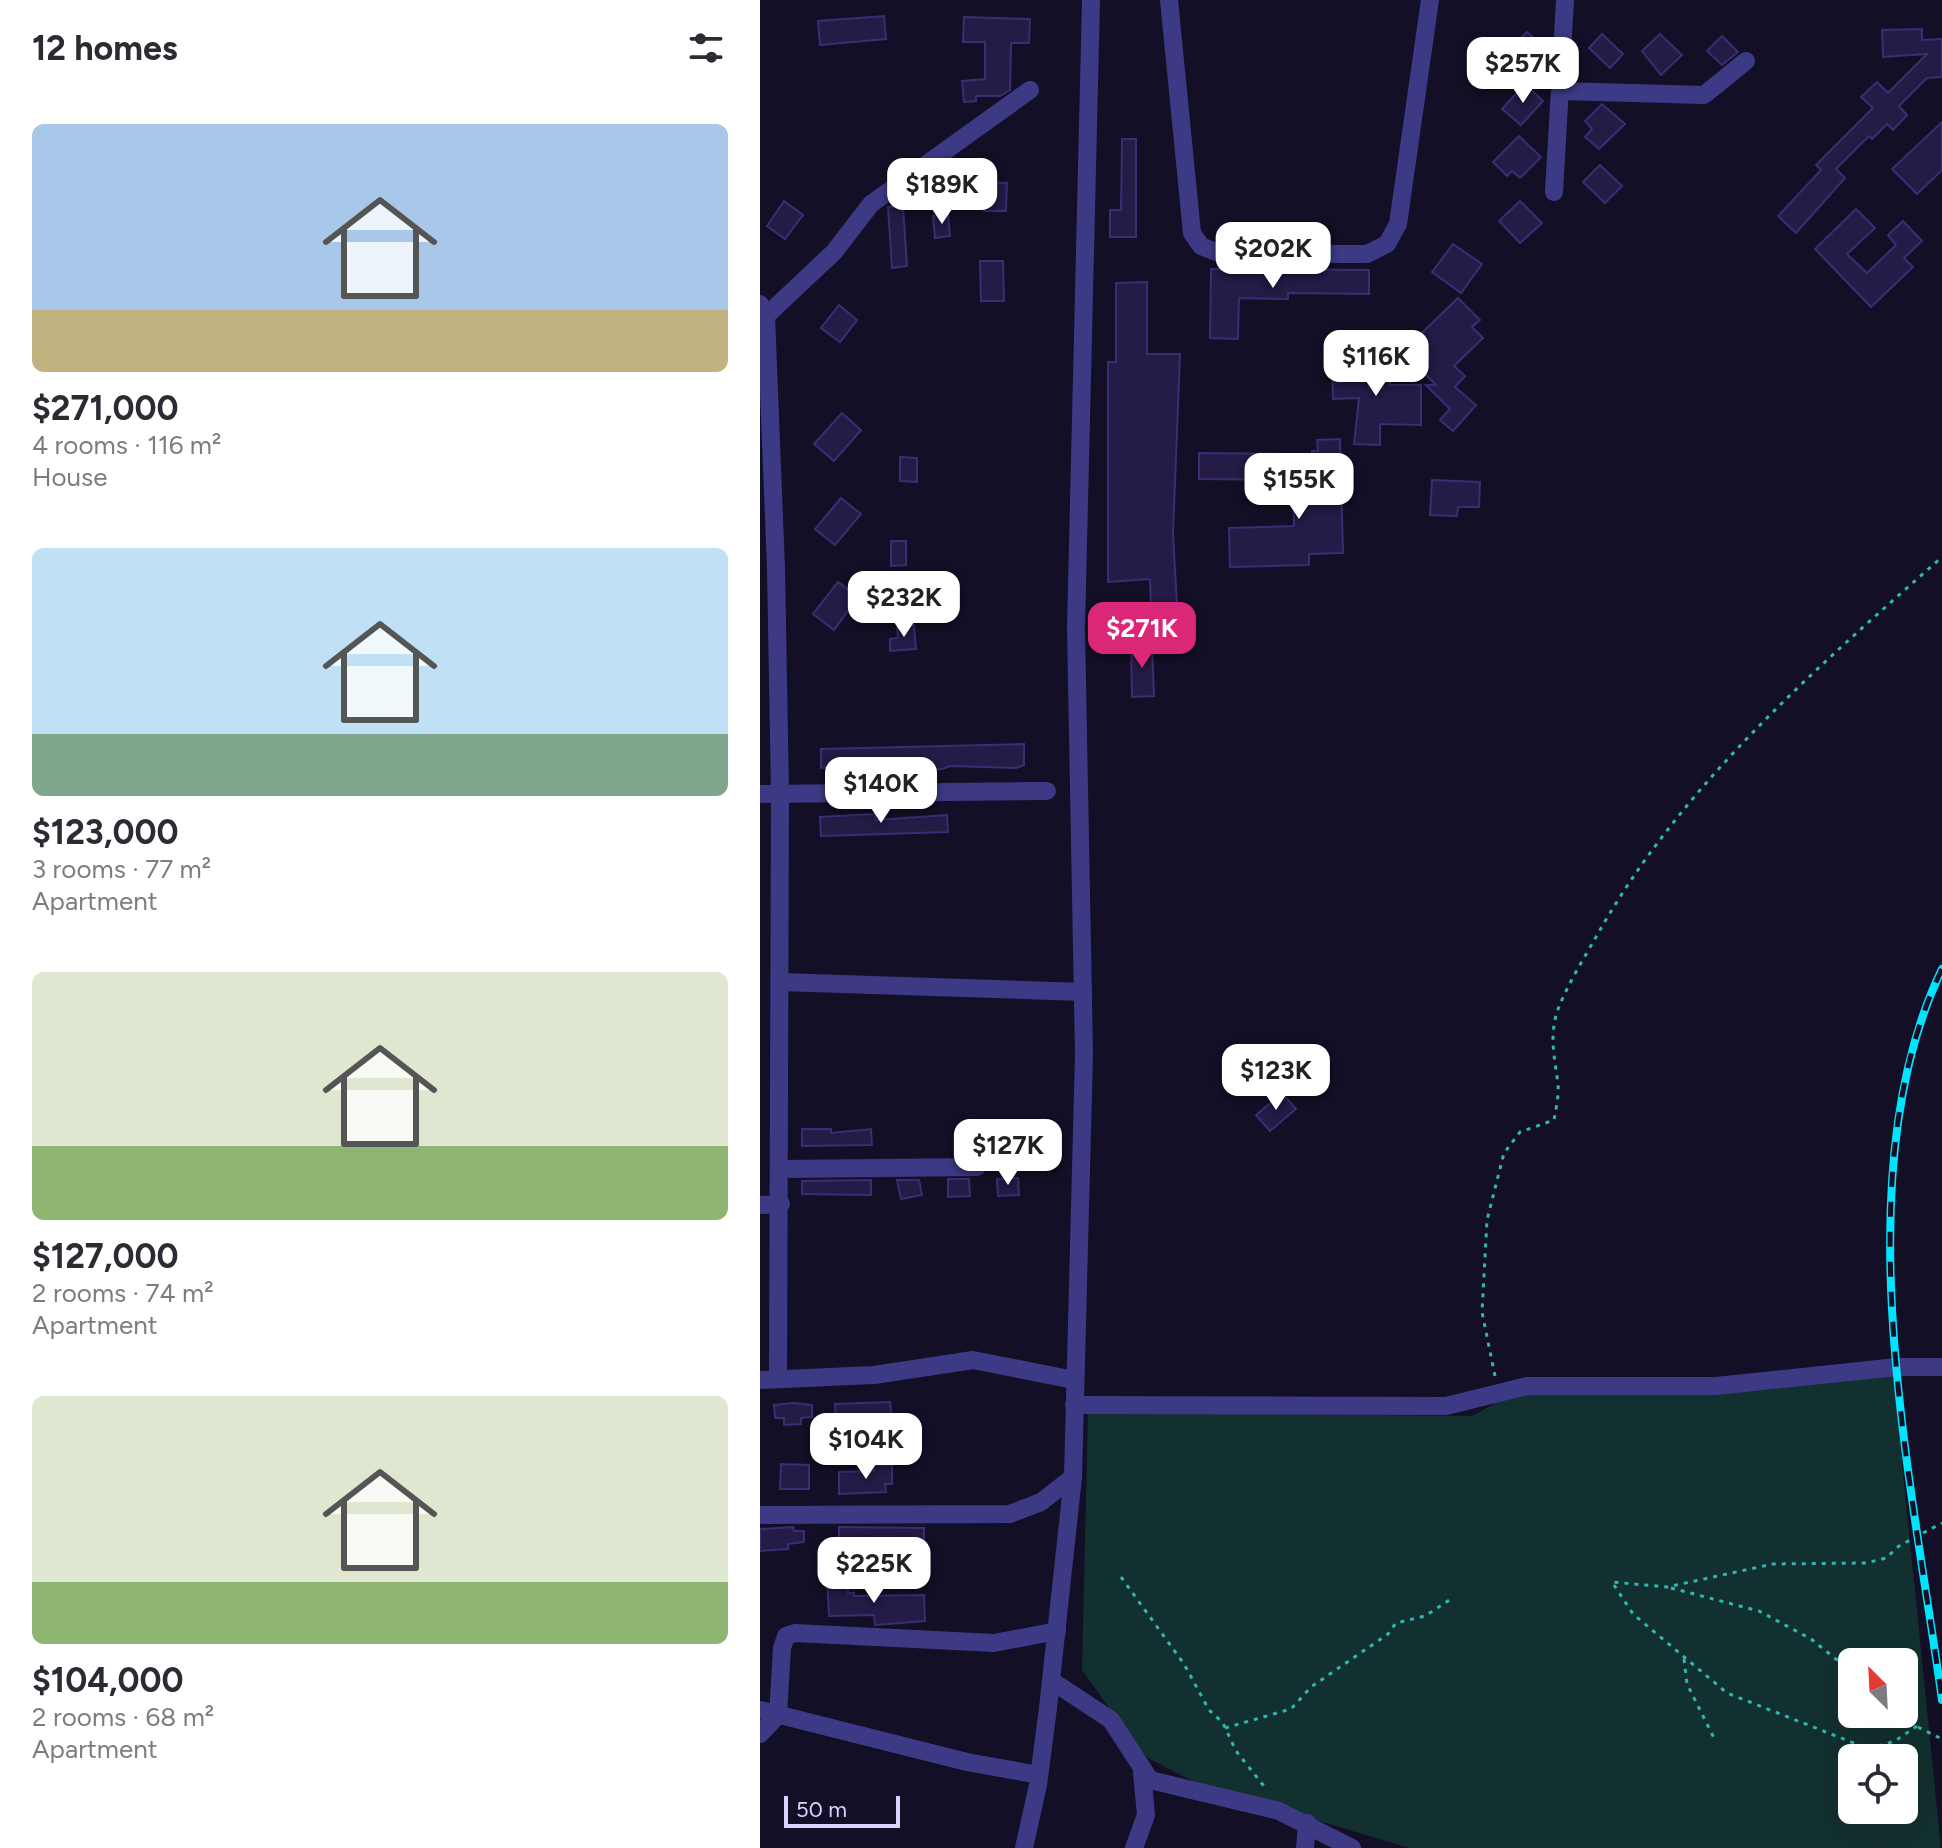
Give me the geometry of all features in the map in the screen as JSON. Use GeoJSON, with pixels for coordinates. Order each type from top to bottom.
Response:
{"type":"FeatureCollection","features":[{"type":"Feature","properties":{"kind":"street"},"geometry":{"type":"LineString","coordinates":[[1024,1848],[1039,1775],[1052,1681],[1073,1477],[1084,1054],[1076,628],[1091,0]]}},
{"type":"Feature","properties":{"kind":"street"},"geometry":{"type":"LineString","coordinates":[[1169,0],[1192,233],[1201,246],[1221,254],[1367,254],[1387,244],[1398,224],[1430,0]]}},
{"type":"Feature","properties":{"kind":"street"},"geometry":{"type":"LineString","coordinates":[[1554,192],[1565,0]]}},
{"type":"Feature","properties":{"kind":"street"},"geometry":{"type":"LineString","coordinates":[[1560,91],[1704,95],[1746,61]]}},
{"type":"Feature","properties":{"kind":"street"},"geometry":{"type":"LineString","coordinates":[[1030,90],[871,204],[834,252],[763,310],[768,604],[780,794],[781,1204],[769,1379],[874,1375],[973,1360],[1074,1380]]}},
{"type":"Feature","properties":{"kind":"street"},"geometry":{"type":"LineString","coordinates":[[760,794],[1047,791]]}},
{"type":"Feature","properties":{"kind":"street"},"geometry":{"type":"LineString","coordinates":[[760,956],[780,956]]}},
{"type":"Feature","properties":{"kind":"street"},"geometry":{"type":"LineString","coordinates":[[780,982],[1083,992]]}},
{"type":"Feature","properties":{"kind":"street"},"geometry":{"type":"LineString","coordinates":[[779,1169],[977,1167]]}},
{"type":"Feature","properties":{"kind":"street"},"geometry":{"type":"LineString","coordinates":[[760,1205],[781,1204]]}},
{"type":"Feature","properties":{"kind":"street"},"geometry":{"type":"LineString","coordinates":[[1074,1405],[1446,1406],[1527,1386],[1716,1386],[1897,1367],[1942,1367]]}},
{"type":"Feature","properties":{"kind":"street"},"geometry":{"type":"LineString","coordinates":[[760,1515],[1010,1514],[1041,1502],[1073,1477]]}},
{"type":"Feature","properties":{"kind":"street"},"geometry":{"type":"LineString","coordinates":[[760,1734],[769,1712],[786,1636],[795,1633],[994,1643],[1057,1631]]}},
{"type":"Feature","properties":{"kind":"street"},"geometry":{"type":"LineString","coordinates":[[1052,1681],[1111,1720],[1142,1772],[1146,1815],[1134,1848]]}},
{"type":"Feature","properties":{"kind":"street"},"geometry":{"type":"LineString","coordinates":[[769,1712],[967,1762],[1039,1775]]}},
{"type":"Feature","properties":{"kind":"street"},"geometry":{"type":"LineString","coordinates":[[1142,1772],[1163,1786],[1279,1811],[1352,1848]]}},
{"type":"Feature","properties":{"kind":"street"},"geometry":{"type":"LineString","coordinates":[[1305,1848],[1307,1823]]}},
{"type":"Feature","properties":{"kind":"path"},"geometry":{"type":"LineString","coordinates":[[1498,1391],[1482,1312],[1487,1220],[1504,1153],[1520,1132],[1554,1120],[1558,1087],[1551,1047],[1557,1012],[1591,947],[1628,881],[1731,753],[1791,691],[1942,557]]}},
{"type":"Feature","properties":{"kind":"path"},"geometry":{"type":"LineString","coordinates":[[1667,1587],[1773,1564],[1876,1561],[1942,1523]]}},
{"type":"Feature","properties":{"kind":"path"},"geometry":{"type":"LineString","coordinates":[[1121,1577],[1184,1664],[1209,1710],[1225,1728],[1236,1751],[1279,1811]]}},
{"type":"Feature","properties":{"kind":"path"},"geometry":{"type":"LineString","coordinates":[[1838,1661],[1811,1639],[1759,1611],[1667,1587],[1612,1582],[1633,1614],[1727,1693],[1869,1749],[1895,1741],[1914,1728]]}},
{"type":"Feature","properties":{"kind":"path"},"geometry":{"type":"LineString","coordinates":[[1225,1728],[1291,1709],[1311,1687],[1388,1634],[1396,1623],[1425,1616],[1451,1599]]}},
{"type":"Feature","properties":{"kind":"path"},"geometry":{"type":"LineString","coordinates":[[1684,1659],[1687,1684],[1715,1740]]}},
{"type":"Feature","properties":{"kind":"path"},"geometry":{"type":"LineString","coordinates":[[1918,1727],[1942,1739]]}},
{"type":"Feature","properties":{"kind":"green space"},"geometry":{"type":"Polygon","coordinates":[[[1893,1374],[1941,1848],[1409,1848],[1200,1785],[1144,1756],[1082,1670],[1088,1412],[1472,1416],[1516,1392],[1893,1374]]]}},
{"type":"Feature","properties":{"kind":"building"},"geometry":{"type":"Polygon","coordinates":[[[884,16],[886,39],[820,45],[818,21],[884,16]]]}},
{"type":"Feature","properties":{"kind":"building"},"geometry":{"type":"Polygon","coordinates":[[[964,17],[1030,19],[1029,43],[1011,43],[1010,90],[1000,96],[976,96],[976,101],[964,102],[962,81],[985,79],[985,42],[963,42],[964,17]]]}},
{"type":"Feature","properties":{"kind":"building"},"geometry":{"type":"Polygon","coordinates":[[[1922,29],[1922,40],[1942,39],[1942,77],[1927,78],[1899,106],[1907,115],[1893,130],[1887,124],[1872,139],[1869,136],[1836,169],[1845,178],[1796,233],[1778,216],[1821,170],[1816,165],[1873,108],[1861,97],[1877,82],[1888,93],[1927,54],[1883,57],[1882,30],[1922,29]]]}},
{"type":"Feature","properties":{"kind":"building"},"geometry":{"type":"Polygon","coordinates":[[[1527,32],[1546,50],[1528,68],[1510,49],[1527,32]]]}},
{"type":"Feature","properties":{"kind":"building"},"geometry":{"type":"Polygon","coordinates":[[[1602,34],[1623,54],[1610,68],[1589,48],[1602,34]]]}},
{"type":"Feature","properties":{"kind":"building"},"geometry":{"type":"Polygon","coordinates":[[[1660,34],[1682,55],[1661,75],[1642,51],[1660,34]]]}},
{"type":"Feature","properties":{"kind":"building"},"geometry":{"type":"Polygon","coordinates":[[[1722,36],[1738,52],[1722,65],[1707,51],[1722,36]]]}},
{"type":"Feature","properties":{"kind":"building"},"geometry":{"type":"Polygon","coordinates":[[[1525,84],[1543,101],[1521,125],[1502,109],[1525,84]]]}},
{"type":"Feature","properties":{"kind":"building"},"geometry":{"type":"Polygon","coordinates":[[[1602,104],[1625,124],[1599,149],[1585,137],[1592,129],[1585,121],[1602,104]]]}},
{"type":"Feature","properties":{"kind":"building"},"geometry":{"type":"Polygon","coordinates":[[[1942,122],[1942,170],[1917,194],[1892,169],[1942,122]]]}},
{"type":"Feature","properties":{"kind":"building"},"geometry":{"type":"Polygon","coordinates":[[[1519,136],[1541,157],[1520,178],[1512,171],[1507,176],[1493,162],[1519,136]]]}},
{"type":"Feature","properties":{"kind":"building"},"geometry":{"type":"Polygon","coordinates":[[[1122,139],[1136,139],[1136,237],[1110,237],[1110,210],[1121,210],[1122,139]]]}},
{"type":"Feature","properties":{"kind":"building"},"geometry":{"type":"Polygon","coordinates":[[[1600,165],[1622,186],[1605,203],[1583,182],[1600,165]]]}},
{"type":"Feature","properties":{"kind":"building"},"geometry":{"type":"Polygon","coordinates":[[[985,182],[1007,183],[1006,211],[984,211],[985,182]]]}},
{"type":"Feature","properties":{"kind":"building"},"geometry":{"type":"Polygon","coordinates":[[[784,201],[803,215],[785,239],[767,226],[784,201]]]}},
{"type":"Feature","properties":{"kind":"building"},"geometry":{"type":"Polygon","coordinates":[[[1520,201],[1542,223],[1520,243],[1499,221],[1520,201]]]}},
{"type":"Feature","properties":{"kind":"building"},"geometry":{"type":"Polygon","coordinates":[[[903,206],[907,266],[892,268],[888,207],[903,206]]]}},
{"type":"Feature","properties":{"kind":"building"},"geometry":{"type":"Polygon","coordinates":[[[1856,209],[1875,228],[1847,254],[1867,273],[1896,245],[1888,235],[1903,221],[1922,241],[1904,258],[1913,267],[1871,307],[1815,249],[1856,209]]]}},
{"type":"Feature","properties":{"kind":"building"},"geometry":{"type":"Polygon","coordinates":[[[948,214],[950,236],[935,238],[933,216],[948,214]]]}},
{"type":"Feature","properties":{"kind":"building"},"geometry":{"type":"Polygon","coordinates":[[[1453,244],[1482,264],[1461,293],[1432,272],[1453,244]]]}},
{"type":"Feature","properties":{"kind":"building"},"geometry":{"type":"Polygon","coordinates":[[[980,261],[1003,261],[1004,301],[981,301],[980,261]]]}},
{"type":"Feature","properties":{"kind":"building"},"geometry":{"type":"Polygon","coordinates":[[[1211,269],[1369,270],[1369,294],[1288,293],[1288,299],[1239,298],[1238,339],[1210,338],[1211,269]]]}},
{"type":"Feature","properties":{"kind":"building"},"geometry":{"type":"Polygon","coordinates":[[[1147,282],[1147,354],[1180,354],[1173,533],[1177,605],[1151,606],[1150,579],[1108,582],[1108,362],[1116,362],[1116,283],[1147,282]]]}},
{"type":"Feature","properties":{"kind":"building"},"geometry":{"type":"Polygon","coordinates":[[[1458,298],[1480,320],[1472,327],[1483,338],[1454,366],[1465,376],[1455,387],[1476,405],[1453,431],[1440,420],[1450,409],[1426,385],[1436,385],[1403,351],[1458,298]]]}},
{"type":"Feature","properties":{"kind":"building"},"geometry":{"type":"Polygon","coordinates":[[[839,305],[857,320],[840,342],[821,328],[839,305]]]}},
{"type":"Feature","properties":{"kind":"building"},"geometry":{"type":"Polygon","coordinates":[[[1389,361],[1390,385],[1421,385],[1421,425],[1380,424],[1380,445],[1354,444],[1359,398],[1333,399],[1332,363],[1389,361]]]}},
{"type":"Feature","properties":{"kind":"building"},"geometry":{"type":"Polygon","coordinates":[[[842,413],[861,430],[834,461],[814,444],[842,413]]]}},
{"type":"Feature","properties":{"kind":"building"},"geometry":{"type":"Polygon","coordinates":[[[1340,439],[1343,553],[1309,554],[1309,565],[1230,567],[1229,528],[1294,526],[1293,490],[1312,490],[1312,451],[1318,451],[1317,440],[1340,439]]]}},
{"type":"Feature","properties":{"kind":"building"},"geometry":{"type":"Polygon","coordinates":[[[1199,453],[1289,454],[1288,480],[1199,479],[1199,453]]]}},
{"type":"Feature","properties":{"kind":"building"},"geometry":{"type":"Polygon","coordinates":[[[900,457],[917,458],[917,482],[900,481],[900,457]]]}},
{"type":"Feature","properties":{"kind":"building"},"geometry":{"type":"Polygon","coordinates":[[[1432,480],[1480,482],[1479,507],[1458,507],[1457,516],[1430,515],[1432,480]]]}},
{"type":"Feature","properties":{"kind":"building"},"geometry":{"type":"Polygon","coordinates":[[[841,498],[861,514],[835,545],[815,529],[841,498]]]}},
{"type":"Feature","properties":{"kind":"building"},"geometry":{"type":"Polygon","coordinates":[[[891,541],[906,541],[906,565],[891,566],[891,541]]]}},
{"type":"Feature","properties":{"kind":"building"},"geometry":{"type":"Polygon","coordinates":[[[838,582],[858,597],[834,630],[813,614],[838,582]]]}},
{"type":"Feature","properties":{"kind":"building"},"geometry":{"type":"Polygon","coordinates":[[[914,625],[916,649],[890,651],[890,639],[898,638],[897,626],[914,625]]]}},
{"type":"Feature","properties":{"kind":"building"},"geometry":{"type":"Polygon","coordinates":[[[1131,644],[1152,644],[1154,696],[1132,697],[1131,644]]]}},
{"type":"Feature","properties":{"kind":"building"},"geometry":{"type":"Polygon","coordinates":[[[1024,744],[1024,765],[1016,768],[950,766],[942,769],[904,770],[904,767],[830,771],[830,767],[821,768],[821,749],[1024,744]]]}},
{"type":"Feature","properties":{"kind":"building"},"geometry":{"type":"Polygon","coordinates":[[[875,814],[876,820],[947,815],[948,832],[821,836],[820,817],[875,814]]]}},
{"type":"Feature","properties":{"kind":"building"},"geometry":{"type":"Polygon","coordinates":[[[1282,1093],[1296,1109],[1270,1131],[1256,1115],[1282,1093]]]}},
{"type":"Feature","properties":{"kind":"building"},"geometry":{"type":"Polygon","coordinates":[[[802,1129],[831,1129],[831,1133],[871,1129],[872,1145],[802,1146],[802,1129]]]}},
{"type":"Feature","properties":{"kind":"building"},"geometry":{"type":"Polygon","coordinates":[[[1020,1130],[1022,1146],[999,1149],[997,1132],[1020,1130]]]}},
{"type":"Feature","properties":{"kind":"building"},"geometry":{"type":"Polygon","coordinates":[[[1018,1178],[1019,1195],[998,1196],[997,1179],[1018,1178]]]}},
{"type":"Feature","properties":{"kind":"building"},"geometry":{"type":"Polygon","coordinates":[[[948,1179],[969,1179],[970,1196],[948,1197],[948,1179]]]}},
{"type":"Feature","properties":{"kind":"building"},"geometry":{"type":"Polygon","coordinates":[[[871,1180],[871,1195],[802,1194],[802,1181],[871,1180]]]}},
{"type":"Feature","properties":{"kind":"building"},"geometry":{"type":"Polygon","coordinates":[[[897,1180],[919,1180],[922,1195],[901,1199],[897,1180]]]}},
{"type":"Feature","properties":{"kind":"building"},"geometry":{"type":"Polygon","coordinates":[[[890,1402],[892,1424],[836,1427],[835,1404],[890,1402]]]}},
{"type":"Feature","properties":{"kind":"building"},"geometry":{"type":"Polygon","coordinates":[[[774,1405],[812,1405],[812,1417],[801,1418],[801,1424],[784,1425],[784,1418],[775,1418],[774,1405]]]}},
{"type":"Feature","properties":{"kind":"building"},"geometry":{"type":"Polygon","coordinates":[[[781,1464],[809,1465],[809,1489],[780,1489],[781,1464]]]}},
{"type":"Feature","properties":{"kind":"building"},"geometry":{"type":"Polygon","coordinates":[[[874,1465],[892,1465],[892,1484],[885,1484],[886,1492],[839,1494],[839,1472],[874,1471],[874,1465]]]}},
{"type":"Feature","properties":{"kind":"building"},"geometry":{"type":"Polygon","coordinates":[[[793,1527],[794,1531],[804,1531],[804,1542],[788,1544],[788,1549],[760,1551],[760,1529],[793,1527]]]}},
{"type":"Feature","properties":{"kind":"building"},"geometry":{"type":"Polygon","coordinates":[[[839,1527],[924,1528],[924,1547],[866,1544],[866,1548],[853,1549],[854,1544],[839,1545],[839,1527]]]}},
{"type":"Feature","properties":{"kind":"building"},"geometry":{"type":"Polygon","coordinates":[[[827,1577],[848,1577],[848,1593],[854,1593],[854,1596],[924,1595],[925,1621],[875,1625],[874,1615],[829,1616],[827,1577]]]}},
{"type":"Feature","properties":{"kind":"railway"},"geometry":{"type":"LineString","coordinates":[[1942,969],[1912,1051],[1896,1140],[1890,1233],[1893,1330],[1902,1427],[1942,1700]]}}]}
